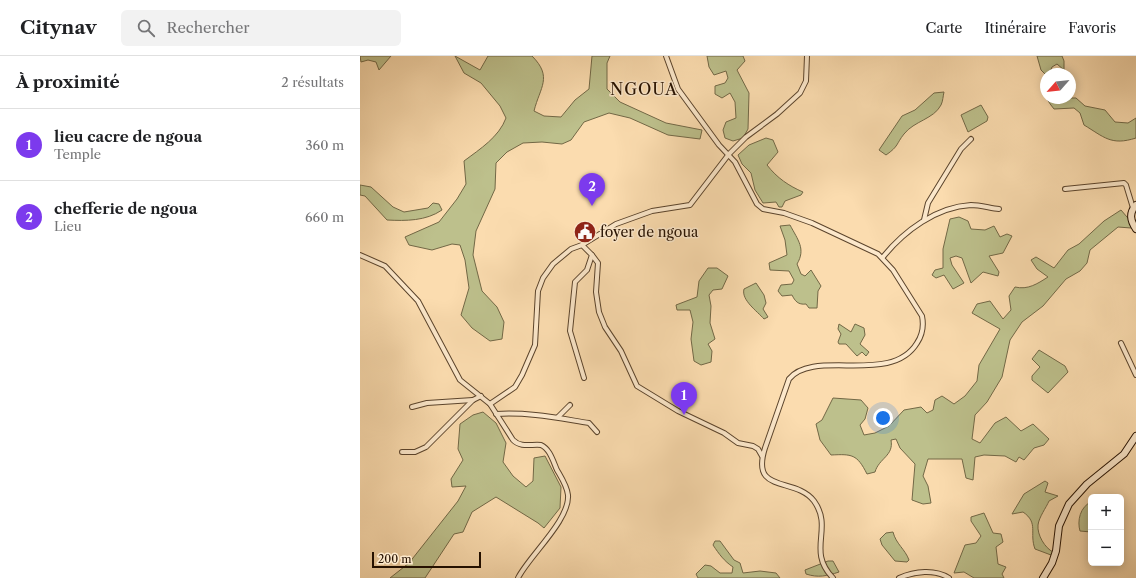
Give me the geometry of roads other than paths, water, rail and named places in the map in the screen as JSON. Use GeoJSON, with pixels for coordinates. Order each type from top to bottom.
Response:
{"type":"FeatureCollection","features":[{"type":"Feature","properties":{"kind":"street"},"geometry":{"type":"LineString","coordinates":[[666,56],[678,89],[719,144],[735,162],[759,207],[784,213],[812,223],[871,249],[883,257],[897,276],[922,316],[923,330],[916,345],[905,356],[888,363],[819,366],[801,370],[793,375],[789,379],[762,457]]}},
{"type":"Feature","properties":{"kind":"street"},"geometry":{"type":"LineString","coordinates":[[490,404],[515,387],[530,357],[536,339],[538,291],[547,271],[565,253],[582,245],[601,232],[652,211],[690,206],[729,154],[746,137],[777,114],[800,93],[806,81],[807,56]]}},
{"type":"Feature","properties":{"kind":"street"},"geometry":{"type":"LineString","coordinates":[[924,220],[928,203],[961,149],[971,139]]}},
{"type":"Feature","properties":{"kind":"street"},"geometry":{"type":"LineString","coordinates":[[1065,189],[1124,183],[1134,206],[1130,220],[1136,229]]}},
{"type":"Feature","properties":{"kind":"street"},"geometry":{"type":"LineString","coordinates":[[883,257],[896,241],[924,220],[960,207],[972,205],[999,209]]}},
{"type":"Feature","properties":{"kind":"street"},"geometry":{"type":"LineString","coordinates":[[582,245],[598,263],[596,292],[599,312],[605,327],[621,351],[637,386],[709,428],[724,433],[738,444],[753,446],[758,449],[762,457],[763,471],[770,481],[791,487],[808,495],[818,508],[822,520],[820,545],[821,562],[833,578]]}},
{"type":"Feature","properties":{"kind":"street"},"geometry":{"type":"LineString","coordinates":[[360,255],[385,266],[418,301],[460,380],[490,404],[517,444],[541,445],[547,449],[566,488],[568,497],[554,530],[528,562],[518,578]]}},
{"type":"Feature","properties":{"kind":"street"},"geometry":{"type":"LineString","coordinates":[[584,378],[572,339],[570,323],[575,282],[587,270],[592,255]]}},
{"type":"Feature","properties":{"kind":"street"},"geometry":{"type":"LineString","coordinates":[[1121,343],[1136,375]]}},
{"type":"Feature","properties":{"kind":"street"},"geometry":{"type":"LineString","coordinates":[[402,452],[415,452],[426,447],[474,400],[481,396]]}},
{"type":"Feature","properties":{"kind":"street"},"geometry":{"type":"LineString","coordinates":[[412,407],[427,403],[474,400]]}},
{"type":"Feature","properties":{"kind":"street"},"geometry":{"type":"LineString","coordinates":[[558,417],[570,405]]}},
{"type":"Feature","properties":{"kind":"street"},"geometry":{"type":"LineString","coordinates":[[496,414],[533,414],[558,417],[566,420],[589,423],[598,432]]}},
{"type":"Feature","properties":{"kind":"street"},"geometry":{"type":"LineString","coordinates":[[1043,578],[1052,563],[1056,551],[1060,526],[1069,504],[1087,484],[1124,454],[1136,436]]}},
{"type":"Feature","properties":{"kind":"street"},"geometry":{"type":"LineString","coordinates":[[899,578],[929,572],[938,573],[949,578]]}},
{"type":"Feature","properties":{"kind":"place","name":"chefferie de ngoua"},"geometry":{"type":"Point","coordinates":[592,206]}},
{"type":"Feature","properties":{"kind":"place","name":"foyer de ngoua"},"geometry":{"type":"Point","coordinates":[585,232]}},
{"type":"Feature","properties":{"kind":"place","name":"lieu cacre de ngoua"},"geometry":{"type":"Point","coordinates":[684,415]}},
{"type":"Feature","properties":{"kind":"district","name":"NGOUA"},"geometry":{"type":"Point","coordinates":[644,89]}}]}
